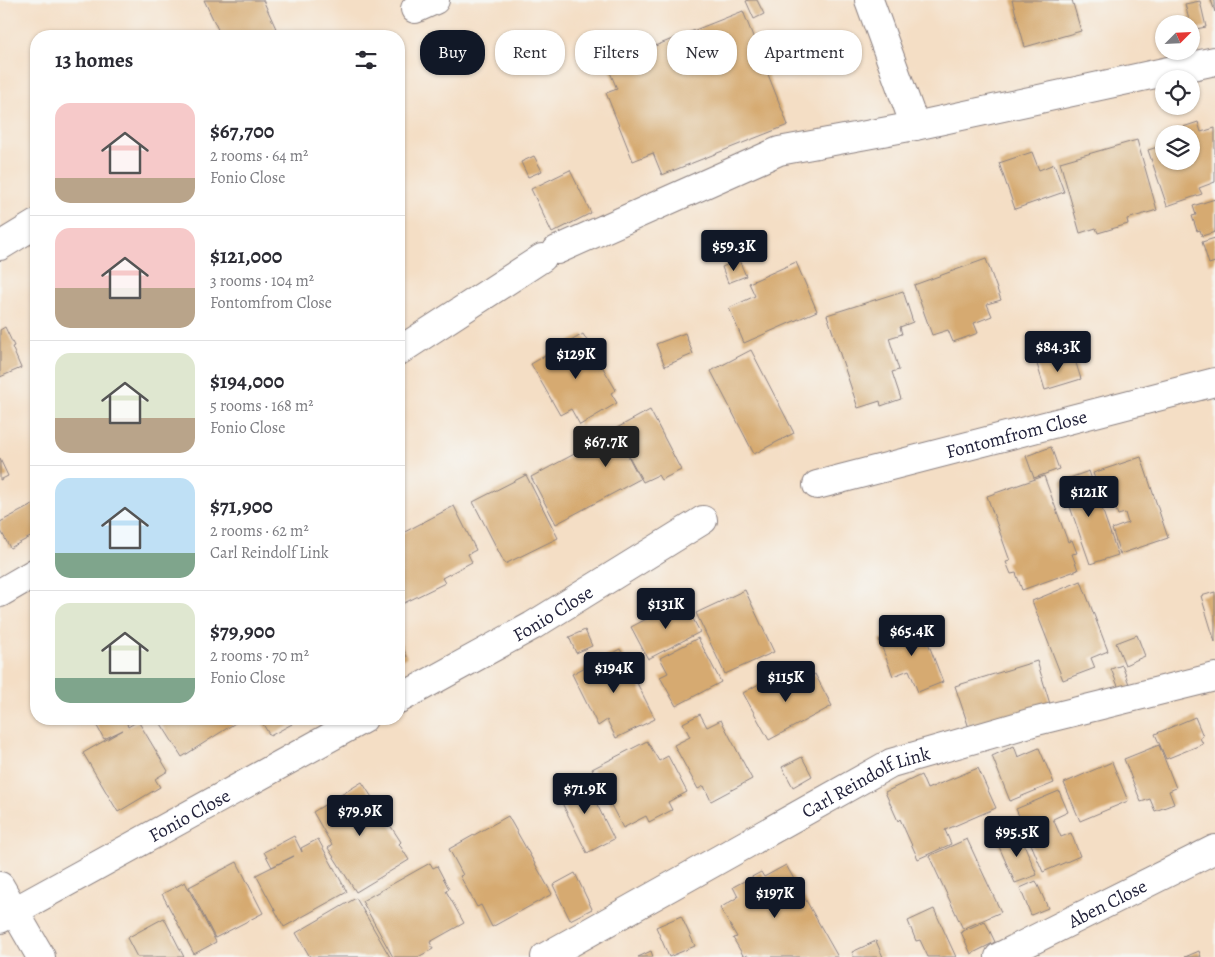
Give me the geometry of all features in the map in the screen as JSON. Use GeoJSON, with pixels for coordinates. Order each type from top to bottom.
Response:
{"type":"FeatureCollection","features":[{"type":"Feature","properties":{"kind":"street"},"geometry":{"type":"LineString","coordinates":[[869,0],[915,126]]}},
{"type":"Feature","properties":{"kind":"street"},"geometry":{"type":"LineString","coordinates":[[405,347],[549,254],[779,151],[915,126],[1215,61]]}},
{"type":"Feature","properties":{"kind":"street"},"geometry":{"type":"LineString","coordinates":[[0,246],[30,228]]}},
{"type":"Feature","properties":{"kind":"street","name":"Fontomfrom Close"},"geometry":{"type":"LineString","coordinates":[[817,485],[1215,382]]}},
{"type":"Feature","properties":{"kind":"street","name":"Fonio Close"},"geometry":{"type":"LineString","coordinates":[[405,696],[532,626],[703,520]]}},
{"type":"Feature","properties":{"kind":"street"},"geometry":{"type":"LineString","coordinates":[[0,593],[30,576]]}},
{"type":"Feature","properties":{"kind":"street","name":"Carl Reindolf Link"},"geometry":{"type":"LineString","coordinates":[[545,957],[881,768],[1033,722],[1215,677]]}},
{"type":"Feature","properties":{"kind":"street","name":"Fonio Close"},"geometry":{"type":"LineString","coordinates":[[8,915],[352,725]]}},
{"type":"Feature","properties":{"kind":"street","name":"Aben Close"},"geometry":{"type":"LineString","coordinates":[[999,957],[1215,849]]}},
{"type":"Feature","properties":{"kind":"street"},"geometry":{"type":"LineString","coordinates":[[0,886],[8,915],[41,957]]}},
{"type":"Feature","properties":{"kind":"building"},"geometry":{"type":"Polygon","coordinates":[[[204,0],[263,0],[277,30],[218,30],[204,0]]]}},
{"type":"Feature","properties":{"kind":"building"},"geometry":{"type":"Polygon","coordinates":[[[757,0],[764,14],[754,19],[746,1],[757,0]]]}},
{"type":"Feature","properties":{"kind":"building"},"geometry":{"type":"Polygon","coordinates":[[[1012,0],[1072,0],[1081,31],[1025,47],[1012,0]]]}},
{"type":"Feature","properties":{"kind":"building"},"geometry":{"type":"Polygon","coordinates":[[[1211,0],[1215,0],[1215,12],[1211,0]]]}},
{"type":"Feature","properties":{"kind":"building"},"geometry":{"type":"Polygon","coordinates":[[[1200,1],[1206,27],[1200,28],[1200,15],[1188,15],[1185,4],[1200,1]]]}},
{"type":"Feature","properties":{"kind":"building"},"geometry":{"type":"Polygon","coordinates":[[[743,11],[750,30],[747,30],[747,75],[768,75],[788,125],[662,175],[653,153],[633,161],[606,93],[617,89],[611,75],[657,75],[657,45],[667,41],[667,75],[737,75],[737,30],[695,30],[743,11]]]}},
{"type":"Feature","properties":{"kind":"building"},"geometry":{"type":"Polygon","coordinates":[[[1215,128],[1215,182],[1199,188],[1202,194],[1167,206],[1148,150],[1155,148],[1155,170],[1200,170],[1200,129],[1201,132],[1215,128]]]}},
{"type":"Feature","properties":{"kind":"building"},"geometry":{"type":"Polygon","coordinates":[[[1137,140],[1157,210],[1127,219],[1128,224],[1098,233],[1096,228],[1080,233],[1060,162],[1137,140]]]}},
{"type":"Feature","properties":{"kind":"building"},"geometry":{"type":"Polygon","coordinates":[[[1032,152],[1039,170],[1054,164],[1064,192],[1015,209],[999,163],[1032,152]]]}},
{"type":"Feature","properties":{"kind":"building"},"geometry":{"type":"Polygon","coordinates":[[[534,156],[542,171],[528,177],[521,162],[534,156]]]}},
{"type":"Feature","properties":{"kind":"building"},"geometry":{"type":"Polygon","coordinates":[[[570,170],[591,213],[552,233],[531,189],[570,170]]]}},
{"type":"Feature","properties":{"kind":"building"},"geometry":{"type":"Polygon","coordinates":[[[1215,199],[1215,232],[1202,236],[1200,230],[1197,231],[1192,216],[1196,215],[1193,206],[1215,199]]]}},
{"type":"Feature","properties":{"kind":"building"},"geometry":{"type":"Polygon","coordinates":[[[1215,238],[1215,262],[1209,264],[1202,242],[1215,238]]]}},
{"type":"Feature","properties":{"kind":"building"},"geometry":{"type":"Polygon","coordinates":[[[986,259],[1001,300],[987,304],[992,316],[974,323],[978,333],[953,342],[948,330],[932,335],[914,285],[986,259]]]}},
{"type":"Feature","properties":{"kind":"building"},"geometry":{"type":"Polygon","coordinates":[[[739,260],[746,276],[728,283],[722,267],[739,260]]]}},
{"type":"Feature","properties":{"kind":"building"},"geometry":{"type":"Polygon","coordinates":[[[796,262],[817,311],[744,343],[729,308],[755,296],[749,283],[796,262]]]}},
{"type":"Feature","properties":{"kind":"building"},"geometry":{"type":"Polygon","coordinates":[[[903,291],[913,322],[900,327],[902,334],[889,338],[899,370],[892,372],[901,399],[881,406],[880,401],[858,408],[827,315],[903,291]]]}},
{"type":"Feature","properties":{"kind":"building"},"geometry":{"type":"Polygon","coordinates":[[[5,327],[21,368],[0,377],[0,330],[5,327]]]}},
{"type":"Feature","properties":{"kind":"building"},"geometry":{"type":"Polygon","coordinates":[[[685,333],[693,354],[665,366],[656,344],[685,333]]]}},
{"type":"Feature","properties":{"kind":"building"},"geometry":{"type":"Polygon","coordinates":[[[583,334],[616,390],[611,393],[617,403],[580,425],[571,409],[560,415],[531,364],[583,334]]]}},
{"type":"Feature","properties":{"kind":"building"},"geometry":{"type":"Polygon","coordinates":[[[751,350],[794,433],[754,454],[711,371],[751,350]]]}},
{"type":"Feature","properties":{"kind":"building"},"geometry":{"type":"Polygon","coordinates":[[[1061,356],[1063,364],[1075,360],[1081,379],[1045,390],[1037,364],[1061,356]]]}},
{"type":"Feature","properties":{"kind":"building"},"geometry":{"type":"Polygon","coordinates":[[[650,410],[681,470],[661,480],[658,475],[643,482],[619,438],[640,479],[556,524],[531,477],[616,432],[615,429],[650,410]]]}},
{"type":"Feature","properties":{"kind":"building"},"geometry":{"type":"Polygon","coordinates":[[[1051,447],[1059,469],[1034,478],[1026,456],[1051,447]]]}},
{"type":"Feature","properties":{"kind":"building"},"geometry":{"type":"Polygon","coordinates":[[[1141,457],[1168,538],[1120,554],[1112,529],[1128,523],[1125,513],[1118,515],[1110,493],[1101,496],[1093,473],[1141,457]]]}},
{"type":"Feature","properties":{"kind":"building"},"geometry":{"type":"Polygon","coordinates":[[[0,459],[8,476],[0,480],[0,459]]]}},
{"type":"Feature","properties":{"kind":"building"},"geometry":{"type":"Polygon","coordinates":[[[1089,471],[1118,555],[1090,564],[1061,481],[1089,471]]]}},
{"type":"Feature","properties":{"kind":"building"},"geometry":{"type":"Polygon","coordinates":[[[526,475],[558,538],[505,564],[473,502],[526,475]]]}},
{"type":"Feature","properties":{"kind":"building"},"geometry":{"type":"Polygon","coordinates":[[[1044,476],[1068,542],[1072,540],[1077,553],[1072,554],[1078,570],[1022,590],[1016,573],[1011,574],[1006,562],[1010,561],[987,496],[1044,476]]]}},
{"type":"Feature","properties":{"kind":"building"},"geometry":{"type":"Polygon","coordinates":[[[30,506],[30,537],[10,548],[0,529],[0,522],[30,506]]]}},
{"type":"Feature","properties":{"kind":"building"},"geometry":{"type":"Polygon","coordinates":[[[454,506],[476,550],[468,554],[472,562],[442,578],[445,583],[405,603],[405,532],[454,506]]]}},
{"type":"Feature","properties":{"kind":"building"},"geometry":{"type":"Polygon","coordinates":[[[1081,581],[1108,651],[1091,658],[1095,668],[1063,680],[1032,601],[1081,581]]]}},
{"type":"Feature","properties":{"kind":"building"},"geometry":{"type":"Polygon","coordinates":[[[745,590],[774,652],[725,674],[696,613],[745,590]]]}},
{"type":"Feature","properties":{"kind":"building"},"geometry":{"type":"Polygon","coordinates":[[[1215,592],[1215,642],[1201,596],[1215,592]]]}},
{"type":"Feature","properties":{"kind":"building"},"geometry":{"type":"Polygon","coordinates":[[[683,600],[700,632],[648,659],[631,627],[683,600]]]}},
{"type":"Feature","properties":{"kind":"building"},"geometry":{"type":"Polygon","coordinates":[[[921,624],[943,682],[918,692],[909,670],[893,676],[879,640],[921,624]]]}},
{"type":"Feature","properties":{"kind":"building"},"geometry":{"type":"Polygon","coordinates":[[[585,630],[592,646],[576,653],[569,637],[585,630]]]}},
{"type":"Feature","properties":{"kind":"building"},"geometry":{"type":"Polygon","coordinates":[[[1137,635],[1145,656],[1125,665],[1116,643],[1137,635]]]}},
{"type":"Feature","properties":{"kind":"building"},"geometry":{"type":"Polygon","coordinates":[[[698,638],[721,682],[676,706],[660,677],[668,673],[660,658],[698,638]]]}},
{"type":"Feature","properties":{"kind":"building"},"geometry":{"type":"Polygon","coordinates":[[[620,649],[655,719],[616,738],[607,720],[598,726],[572,674],[620,649]]]}},
{"type":"Feature","properties":{"kind":"building"},"geometry":{"type":"Polygon","coordinates":[[[1037,661],[1050,704],[969,728],[955,686],[1037,661]]]}},
{"type":"Feature","properties":{"kind":"building"},"geometry":{"type":"Polygon","coordinates":[[[1122,665],[1130,687],[1120,691],[1111,669],[1122,665]]]}},
{"type":"Feature","properties":{"kind":"building"},"geometry":{"type":"Polygon","coordinates":[[[784,670],[793,686],[815,674],[832,706],[769,740],[743,693],[784,670]]]}},
{"type":"Feature","properties":{"kind":"building"},"geometry":{"type":"Polygon","coordinates":[[[700,714],[707,727],[721,720],[752,779],[711,801],[704,786],[698,789],[674,745],[690,737],[683,723],[700,714]]]}},
{"type":"Feature","properties":{"kind":"building"},"geometry":{"type":"Polygon","coordinates":[[[1195,717],[1203,736],[1200,738],[1203,744],[1166,759],[1155,734],[1195,717]]]}},
{"type":"Feature","properties":{"kind":"building"},"geometry":{"type":"Polygon","coordinates":[[[96,725],[127,725],[128,727],[140,725],[168,771],[155,779],[160,787],[118,812],[83,753],[123,730],[104,739],[96,725]]]}},
{"type":"Feature","properties":{"kind":"building"},"geometry":{"type":"Polygon","coordinates":[[[162,725],[232,725],[182,757],[162,725]]]}},
{"type":"Feature","properties":{"kind":"building"},"geometry":{"type":"Polygon","coordinates":[[[264,725],[290,725],[270,736],[264,725]]]}},
{"type":"Feature","properties":{"kind":"building"},"geometry":{"type":"Polygon","coordinates":[[[647,741],[659,761],[668,756],[687,792],[668,802],[672,810],[649,822],[646,816],[623,828],[592,769],[647,741]]]}},
{"type":"Feature","properties":{"kind":"building"},"geometry":{"type":"Polygon","coordinates":[[[1159,745],[1176,788],[1169,791],[1174,804],[1155,811],[1150,799],[1141,802],[1124,759],[1159,745]]]}},
{"type":"Feature","properties":{"kind":"building"},"geometry":{"type":"Polygon","coordinates":[[[1014,746],[1018,757],[1039,748],[1054,783],[1010,801],[992,756],[1014,746]]]}},
{"type":"Feature","properties":{"kind":"building"},"geometry":{"type":"Polygon","coordinates":[[[802,757],[812,776],[793,787],[782,767],[802,757]]]}},
{"type":"Feature","properties":{"kind":"building"},"geometry":{"type":"Polygon","coordinates":[[[1112,762],[1128,801],[1080,821],[1064,783],[1112,762]]]}},
{"type":"Feature","properties":{"kind":"building"},"geometry":{"type":"Polygon","coordinates":[[[978,768],[996,808],[945,830],[951,844],[918,859],[900,819],[898,821],[885,792],[921,775],[927,789],[978,768]]]}},
{"type":"Feature","properties":{"kind":"building"},"geometry":{"type":"Polygon","coordinates":[[[584,778],[614,839],[587,853],[556,791],[584,778]]]}},
{"type":"Feature","properties":{"kind":"building"},"geometry":{"type":"Polygon","coordinates":[[[362,782],[401,842],[399,844],[409,860],[356,892],[328,848],[332,845],[313,812],[362,782]]]}},
{"type":"Feature","properties":{"kind":"building"},"geometry":{"type":"Polygon","coordinates":[[[1059,791],[1068,812],[1053,819],[1061,837],[1071,833],[1080,856],[1043,872],[1016,809],[1059,791]]]}},
{"type":"Feature","properties":{"kind":"building"},"geometry":{"type":"Polygon","coordinates":[[[508,816],[552,894],[492,927],[481,905],[477,907],[460,876],[463,875],[449,849],[508,816]]]}},
{"type":"Feature","properties":{"kind":"building"},"geometry":{"type":"Polygon","coordinates":[[[1019,832],[1037,875],[1015,883],[997,842],[1019,832]]]}},
{"type":"Feature","properties":{"kind":"building"},"geometry":{"type":"Polygon","coordinates":[[[294,836],[302,852],[301,848],[318,839],[347,892],[284,927],[256,875],[272,867],[264,852],[294,836]]]}},
{"type":"Feature","properties":{"kind":"building"},"geometry":{"type":"Polygon","coordinates":[[[967,839],[1001,912],[963,929],[929,856],[967,839]]]}},
{"type":"Feature","properties":{"kind":"building"},"geometry":{"type":"Polygon","coordinates":[[[237,862],[263,913],[215,938],[189,887],[237,862]]]}},
{"type":"Feature","properties":{"kind":"building"},"geometry":{"type":"Polygon","coordinates":[[[430,863],[433,868],[437,866],[449,889],[446,891],[464,923],[430,942],[433,949],[418,957],[393,957],[362,901],[430,863]]]}},
{"type":"Feature","properties":{"kind":"building"},"geometry":{"type":"Polygon","coordinates":[[[786,865],[838,957],[749,957],[748,955],[744,957],[733,938],[737,937],[720,908],[738,897],[733,887],[761,872],[764,877],[786,865]]]}},
{"type":"Feature","properties":{"kind":"building"},"geometry":{"type":"Polygon","coordinates":[[[575,873],[592,909],[570,920],[553,885],[575,873]]]}},
{"type":"Feature","properties":{"kind":"building"},"geometry":{"type":"Polygon","coordinates":[[[1036,881],[1048,908],[1031,915],[1020,888],[1036,881]]]}},
{"type":"Feature","properties":{"kind":"building"},"geometry":{"type":"Polygon","coordinates":[[[185,882],[216,942],[194,954],[162,894],[185,882]]]}},
{"type":"Feature","properties":{"kind":"building"},"geometry":{"type":"Polygon","coordinates":[[[356,898],[390,957],[310,957],[296,933],[356,898]]]}},
{"type":"Feature","properties":{"kind":"building"},"geometry":{"type":"Polygon","coordinates":[[[934,909],[956,957],[928,957],[920,940],[916,941],[908,921],[934,909]]]}},
{"type":"Feature","properties":{"kind":"building"},"geometry":{"type":"Polygon","coordinates":[[[681,916],[695,946],[669,957],[656,927],[681,916]]]}},
{"type":"Feature","properties":{"kind":"building"},"geometry":{"type":"Polygon","coordinates":[[[164,918],[184,957],[137,957],[127,938],[164,918]]]}},
{"type":"Feature","properties":{"kind":"building"},"geometry":{"type":"Polygon","coordinates":[[[985,921],[995,942],[971,954],[961,932],[985,921]]]}},
{"type":"Feature","properties":{"kind":"building"},"geometry":{"type":"Polygon","coordinates":[[[876,941],[883,957],[854,957],[852,952],[876,941]]]}},
{"type":"Feature","properties":{"kind":"building"},"geometry":{"type":"Polygon","coordinates":[[[651,951],[653,957],[638,957],[651,951]]]}},
{"type":"Feature","properties":{"kind":"building"},"geometry":{"type":"Polygon","coordinates":[[[1199,951],[1201,957],[1185,957],[1199,951]]]}}]}
